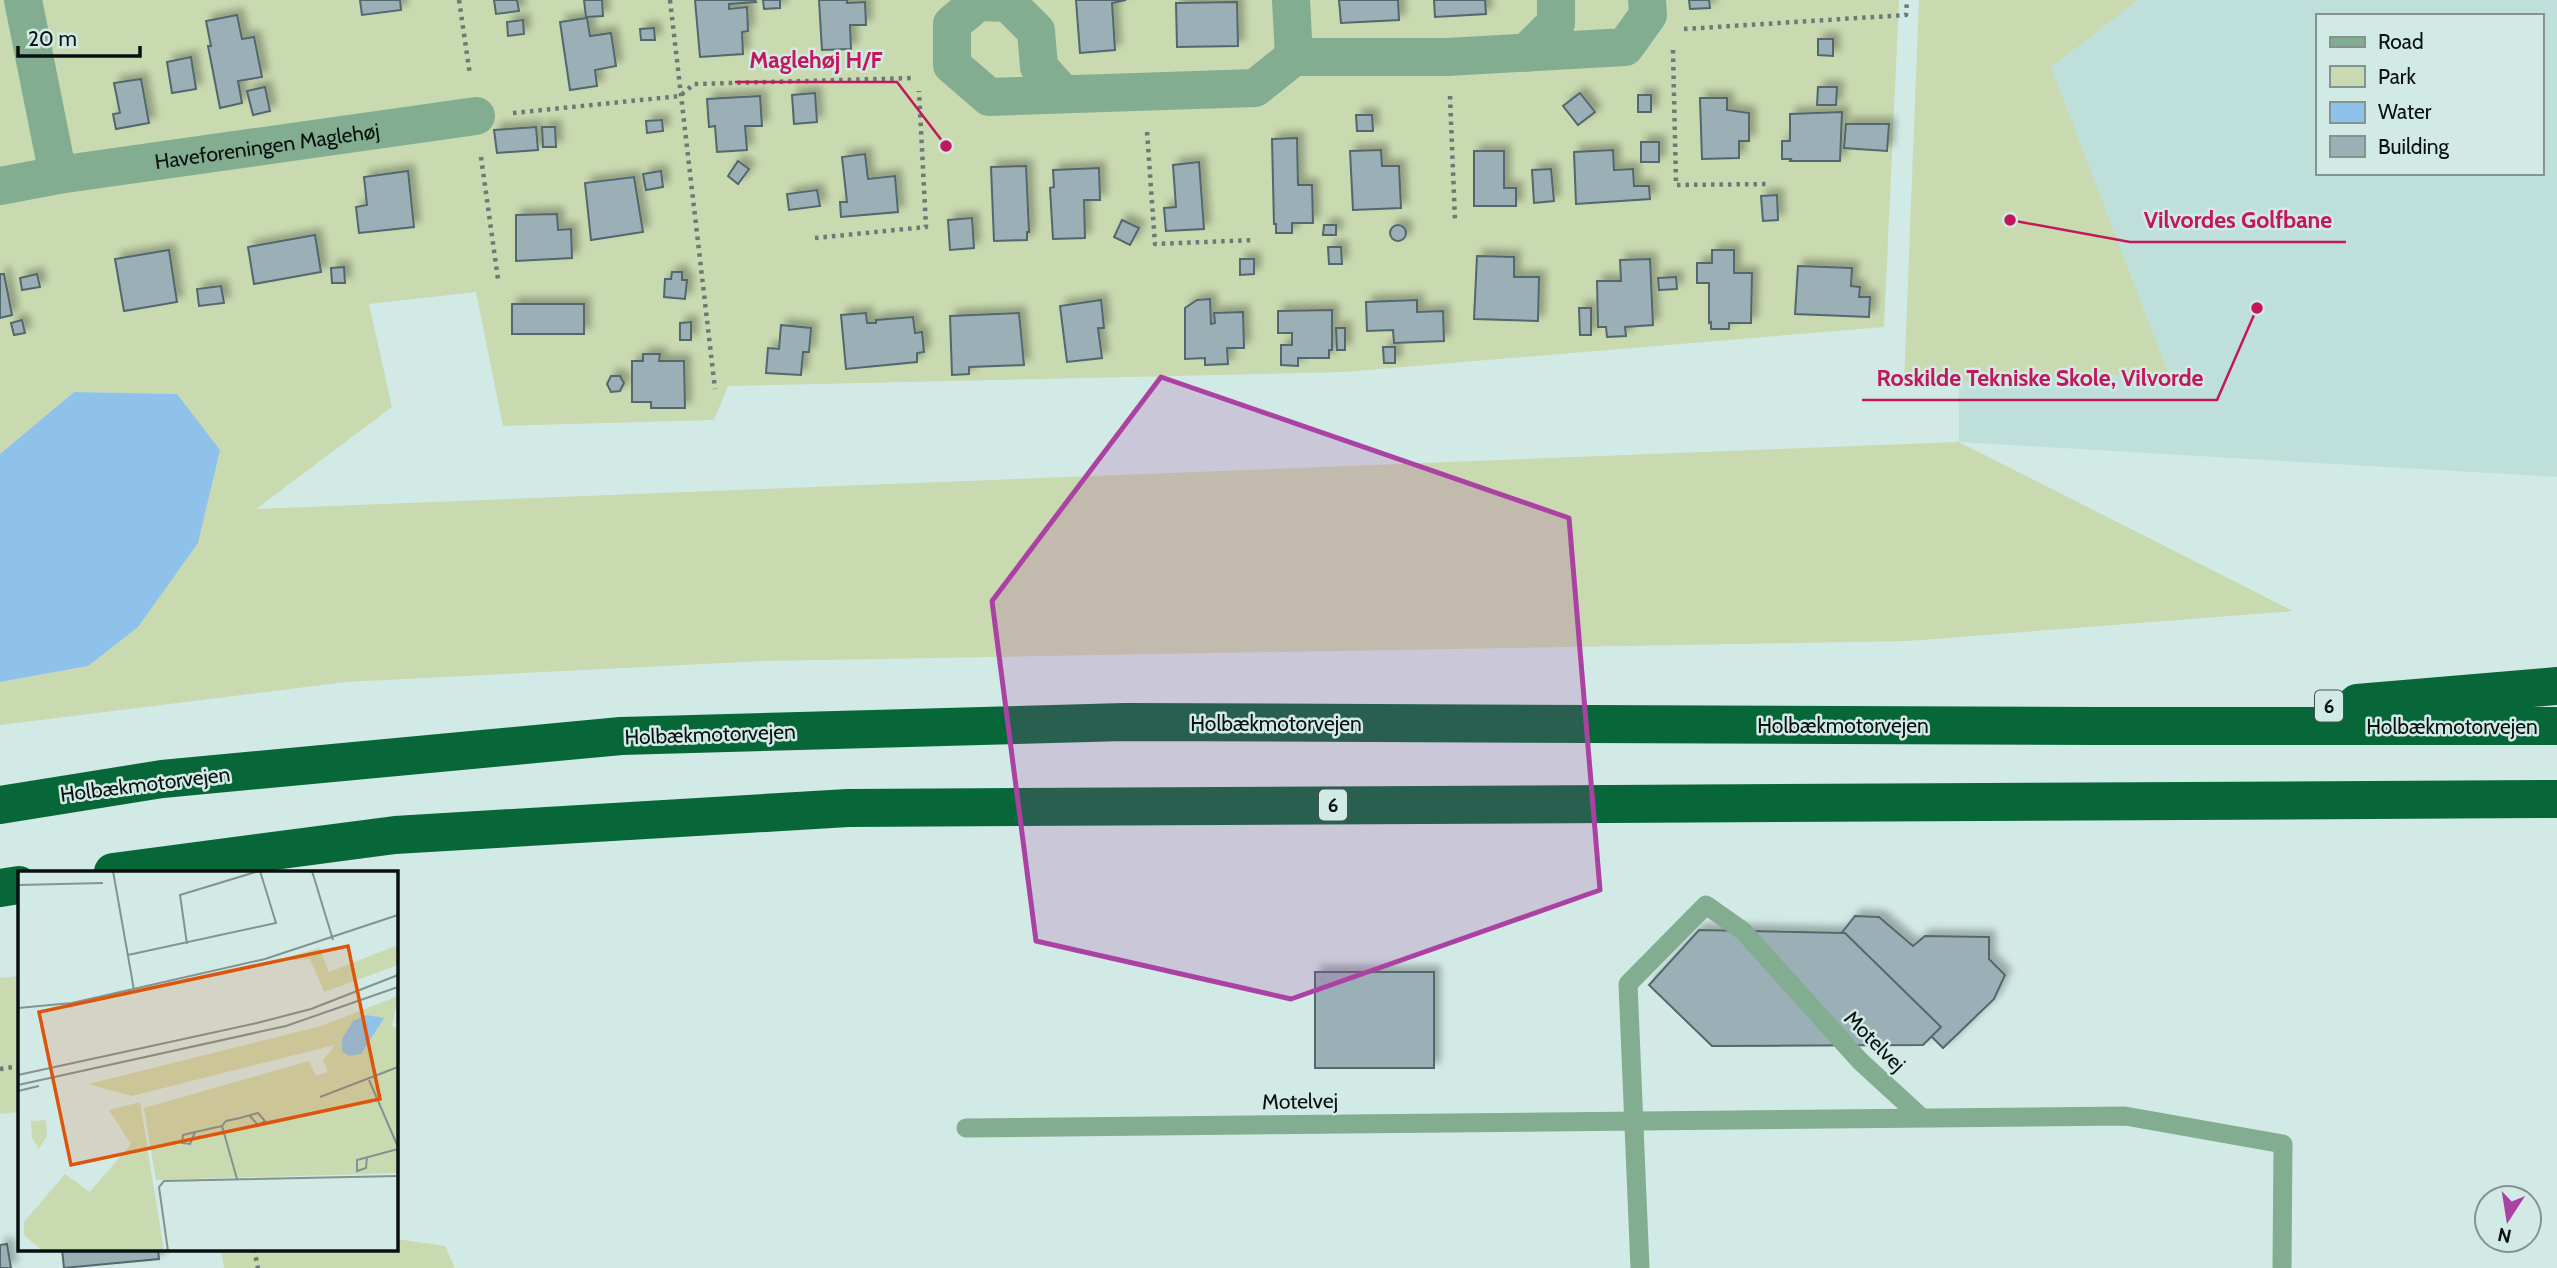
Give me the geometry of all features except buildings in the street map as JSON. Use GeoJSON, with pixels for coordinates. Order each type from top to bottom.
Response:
{"type":"FeatureCollection","features":[{"type":"Feature","properties":{"kind":"highway","name":"6"},"geometry":{"type":"LineString","coordinates":[[2100,726],[2557,686]]}},
{"type":"Feature","properties":{"kind":"highway","name":"Holbækmotorvejen"},"geometry":{"type":"LineString","coordinates":[[0,805],[162,779],[621,736],[1125,722],[2557,726]]}},
{"type":"Feature","properties":{"kind":"highway","name":"6"},"geometry":{"type":"LineString","coordinates":[[128,871],[395,835],[848,808],[2557,799]]}},
{"type":"Feature","properties":{"kind":"highway"},"geometry":{"type":"LineString","coordinates":[[0,888],[18,885]]}},
{"type":"Feature","properties":{"kind":"street"},"geometry":{"type":"LineString","coordinates":[[23,0],[58,175]]}},
{"type":"Feature","properties":{"kind":"street"},"geometry":{"type":"LineString","coordinates":[[1291,0],[1294,57]]}},
{"type":"Feature","properties":{"kind":"street"},"geometry":{"type":"LineString","coordinates":[[1526,54],[1556,23],[1556,0]]}},
{"type":"Feature","properties":{"kind":"street"},"geometry":{"type":"LineString","coordinates":[[1063,94],[1255,88],[1294,57],[1448,57],[1625,47],[1648,15],[1647,0]]}},
{"type":"Feature","properties":{"kind":"street","name":"Haveforeningen Maglehøj"},"geometry":{"type":"LineString","coordinates":[[0,186],[58,175],[475,116]]}},
{"type":"Feature","properties":{"kind":"lane","name":"Motelvej"},"geometry":{"type":"LineString","coordinates":[[1635,1121],[1628,984],[1706,905],[1743,931],[1860,1061],[1921,1117]]}},
{"type":"Feature","properties":{"kind":"lane","name":"Motelvej"},"geometry":{"type":"LineString","coordinates":[[966,1128],[2125,1116],[2283,1144],[2282,1268]]}},
{"type":"Feature","properties":{"kind":"lane"},"geometry":{"type":"LineString","coordinates":[[1635,1121],[1640,1268]]}},
{"type":"Feature","properties":{"kind":"path"},"geometry":{"type":"LineString","coordinates":[[670,0],[715,389]]}},
{"type":"Feature","properties":{"kind":"path"},"geometry":{"type":"LineString","coordinates":[[1673,29],[1906,15],[1907,0]]}},
{"type":"Feature","properties":{"kind":"path"},"geometry":{"type":"LineString","coordinates":[[1673,42],[1676,185],[1769,184]]}},
{"type":"Feature","properties":{"kind":"path"},"geometry":{"type":"LineString","coordinates":[[1448,57],[1455,221]]}},
{"type":"Feature","properties":{"kind":"path"},"geometry":{"type":"LineString","coordinates":[[475,116],[680,96],[694,84],[918,78],[926,227],[815,238]]}},
{"type":"Feature","properties":{"kind":"path"},"geometry":{"type":"LineString","coordinates":[[1144,92],[1155,244],[1255,240]]}},
{"type":"Feature","properties":{"kind":"path"},"geometry":{"type":"LineString","coordinates":[[0,1069],[18,1066]]}},
{"type":"Feature","properties":{"kind":"path"},"geometry":{"type":"LineString","coordinates":[[254,1250],[258,1268]]}},
{"type":"Feature","properties":{"kind":"highlighted area"},"geometry":{"type":"Polygon","coordinates":[[[1161,377],[1569,518],[1600,890],[1291,999],[1036,941],[992,601],[1161,377]]]}},
{"type":"Feature","properties":{"kind":"shaded area"},"geometry":{"type":"Polygon","coordinates":[[[1956,0],[2557,0],[2557,477],[1959,442],[1956,0]]]}},
{"type":"Feature","properties":{"kind":"green space"},"geometry":{"type":"Polygon","coordinates":[[[0,0],[1899,0],[1884,327],[1344,372],[728,386],[714,420],[503,426],[476,292],[369,304],[392,407],[256,509],[1959,442],[2293,611],[1908,641],[763,661],[346,682],[0,725],[0,682],[88,666],[177,394],[74,392],[0,454],[0,0]]]}},
{"type":"Feature","properties":{"kind":"green space"},"geometry":{"type":"Polygon","coordinates":[[[1919,0],[2138,0],[2051,67],[2168,373],[1904,383],[1919,0]]]}},
{"type":"Feature","properties":{"kind":"green space"},"geometry":{"type":"Polygon","coordinates":[[[18,976],[18,1112],[0,1114],[0,978],[18,976]]]}},
{"type":"Feature","properties":{"kind":"green space"},"geometry":{"type":"Polygon","coordinates":[[[397,1239],[445,1246],[455,1268],[224,1268],[221,1250],[397,1250],[397,1239]]]}},
{"type":"Feature","properties":{"kind":"water"},"geometry":{"type":"Polygon","coordinates":[[[74,392],[177,394],[220,450],[198,543],[138,627],[88,666],[0,682],[0,454],[74,392]]]}},
{"type":"Feature","properties":{"kind":"place","name":"Maglehøj H/F"},"geometry":{"type":"Point","coordinates":[946,146]}},
{"type":"Feature","properties":{"kind":"place","name":"Vilvordes Golfbane"},"geometry":{"type":"Point","coordinates":[2010,220]}},
{"type":"Feature","properties":{"kind":"place","name":"Roskilde Tekniske Skole, Vilvorde"},"geometry":{"type":"Point","coordinates":[2257,308]}}]}
